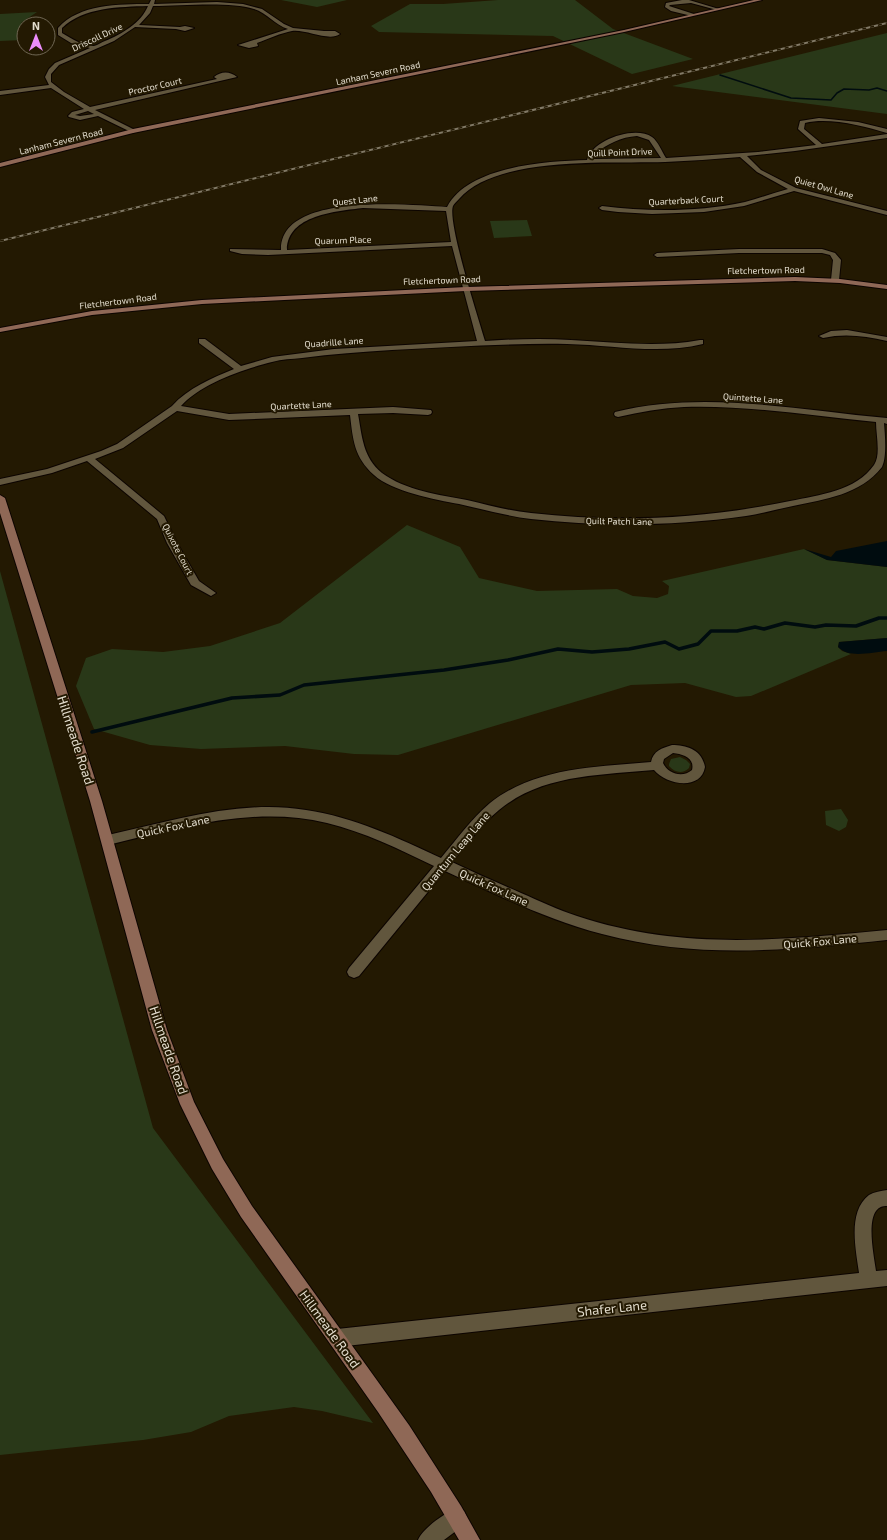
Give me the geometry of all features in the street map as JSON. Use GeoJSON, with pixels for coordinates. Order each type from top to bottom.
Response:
{"type":"FeatureCollection","features":[{"type":"Feature","properties":{"kind":"street"},"geometry":{"type":"LineString","coordinates":[[683,0],[717,9]]}},
{"type":"Feature","properties":{"kind":"street","name":"Lanham Severn Road"},"geometry":{"type":"LineString","coordinates":[[0,165],[134,131],[624,31],[760,0]]}},
{"type":"Feature","properties":{"kind":"street"},"geometry":{"type":"LineString","coordinates":[[690,2],[672,3],[668,4],[668,7],[673,10],[692,15]]}},
{"type":"Feature","properties":{"kind":"street"},"geometry":{"type":"LineString","coordinates":[[94,47],[68,40],[62,36],[59,31],[64,23],[73,18],[99,9],[152,3],[225,4],[250,6],[264,11],[280,24],[293,29],[324,33]]}},
{"type":"Feature","properties":{"kind":"street","name":"Driscoll Drive"},"geometry":{"type":"LineString","coordinates":[[52,86],[48,82],[48,77],[54,67],[115,38],[135,26],[142,20],[152,3]]}},
{"type":"Feature","properties":{"kind":"street"},"geometry":{"type":"LineString","coordinates":[[88,6],[99,9]]}},
{"type":"Feature","properties":{"kind":"street"},"geometry":{"type":"LineString","coordinates":[[135,26],[178,28]]}},
{"type":"Feature","properties":{"kind":"street"},"geometry":{"type":"LineString","coordinates":[[253,43],[293,29]]}},
{"type":"Feature","properties":{"kind":"street","name":"Proctor Court"},"geometry":{"type":"LineString","coordinates":[[100,114],[80,118],[71,116],[74,113],[90,109],[222,79]]}},
{"type":"Feature","properties":{"kind":"street"},"geometry":{"type":"LineString","coordinates":[[0,93],[52,86],[90,109],[134,131]]}},
{"type":"Feature","properties":{"kind":"street"},"geometry":{"type":"LineString","coordinates":[[820,145],[802,129],[802,122],[809,120],[824,120],[869,125],[887,131]]}},
{"type":"Feature","properties":{"kind":"street"},"geometry":{"type":"LineString","coordinates":[[590,162],[592,153],[599,147],[627,136],[635,135],[644,136],[651,139],[665,160]]}},
{"type":"Feature","properties":{"kind":"street","name":"Quill Point Drive"},"geometry":{"type":"LineString","coordinates":[[449,210],[453,201],[464,191],[494,175],[545,165],[742,155],[887,136]]}},
{"type":"Feature","properties":{"kind":"street","name":"Quiet Owl Lane"},"geometry":{"type":"LineString","coordinates":[[742,155],[759,171],[794,189],[887,213]]}},
{"type":"Feature","properties":{"kind":"street","name":"Quarterback Court"},"geometry":{"type":"LineString","coordinates":[[602,208],[654,211],[709,209],[745,204],[794,189]]}},
{"type":"Feature","properties":{"kind":"street","name":"Quest Lane"},"geometry":{"type":"LineString","coordinates":[[284,251],[284,239],[286,234],[295,226],[310,217],[334,210],[378,206],[449,210]]}},
{"type":"Feature","properties":{"kind":"street"},"geometry":{"type":"LineString","coordinates":[[449,210],[455,244],[466,289],[482,344]]}},
{"type":"Feature","properties":{"kind":"street","name":"Quarum Place"},"geometry":{"type":"LineString","coordinates":[[232,250],[251,253],[455,244]]}},
{"type":"Feature","properties":{"kind":"street"},"geometry":{"type":"LineString","coordinates":[[657,256],[677,253],[775,250],[829,252],[835,256],[838,262],[835,280]]}},
{"type":"Feature","properties":{"kind":"street","name":"Fletchertown Road"},"geometry":{"type":"LineString","coordinates":[[0,330],[85,314],[169,305],[466,289],[776,279],[835,280],[887,286]]}},
{"type":"Feature","properties":{"kind":"street"},"geometry":{"type":"LineString","coordinates":[[822,336],[829,333],[850,332],[887,339]]}},
{"type":"Feature","properties":{"kind":"street"},"geometry":{"type":"LineString","coordinates":[[202,341],[240,369]]}},
{"type":"Feature","properties":{"kind":"street","name":"Quadrille Lane"},"geometry":{"type":"LineString","coordinates":[[0,482],[49,471],[90,459],[120,446],[175,408],[182,400],[195,390],[222,376],[272,359],[314,353],[482,344],[569,342],[649,347],[679,346],[700,342]]}},
{"type":"Feature","properties":{"kind":"street","name":"Quintette Lane"},"geometry":{"type":"LineString","coordinates":[[618,414],[652,408],[729,405],[776,408],[884,421]]}},
{"type":"Feature","properties":{"kind":"street","name":"Quartette Lane"},"geometry":{"type":"LineString","coordinates":[[175,408],[229,417],[279,417],[393,410],[428,412]]}},
{"type":"Feature","properties":{"kind":"street","name":"Quilt Patch Lane"},"geometry":{"type":"LineString","coordinates":[[354,413],[358,441],[362,455],[378,474],[397,485],[442,498],[530,516],[630,522],[679,520],[747,513],[822,498],[851,488],[867,478],[879,465],[882,455],[884,421]]}},
{"type":"Feature","properties":{"kind":"street","name":"Quixote Court"},"geometry":{"type":"LineString","coordinates":[[90,459],[161,518],[172,542],[195,583],[211,593]]}},
{"type":"Feature","properties":{"kind":"street","name":"Hillmeade Road"},"geometry":{"type":"LineString","coordinates":[[0,498],[108,840],[134,941],[154,1008],[179,1084],[191,1113],[233,1192],[284,1267],[386,1407],[458,1518],[470,1540]]}},
{"type":"Feature","properties":{"kind":"street","name":"Quantum Leap Lane"},"geometry":{"type":"LineString","coordinates":[[354,972],[488,812],[510,795],[527,786],[569,775],[657,766]]}},
{"type":"Feature","properties":{"kind":"street","name":"Quick Fox Lane"},"geometry":{"type":"LineString","coordinates":[[108,840],[230,815],[284,812],[304,814],[342,822],[388,838],[575,922],[616,933],[653,940],[714,946],[759,946],[887,934]]}},
{"type":"Feature","properties":{"kind":"street"},"geometry":{"type":"LineString","coordinates":[[868,1280],[864,1234],[865,1212],[874,1201],[887,1198]]}},
{"type":"Feature","properties":{"kind":"street","name":"Shafer Lane"},"geometry":{"type":"LineString","coordinates":[[337,1338],[887,1278]]}},
{"type":"Feature","properties":{"kind":"street"},"geometry":{"type":"LineString","coordinates":[[428,1540],[458,1518]]}},
{"type":"Feature","properties":{"kind":"green space"},"geometry":{"type":"Polygon","coordinates":[[[281,0],[347,0],[317,7],[281,0]]]}},
{"type":"Feature","properties":{"kind":"green space"},"geometry":{"type":"Polygon","coordinates":[[[498,0],[575,0],[613,29],[693,59],[632,74],[553,36],[379,32],[371,26],[410,4],[443,4],[498,0]]]}},
{"type":"Feature","properties":{"kind":"green space"},"geometry":{"type":"Polygon","coordinates":[[[37,12],[31,16],[16,16],[16,40],[0,41],[0,14],[37,12]]]}},
{"type":"Feature","properties":{"kind":"green space"},"geometry":{"type":"Polygon","coordinates":[[[887,33],[887,114],[672,86],[887,33]]]}},
{"type":"Feature","properties":{"kind":"green space"},"geometry":{"type":"Polygon","coordinates":[[[527,220],[532,236],[494,238],[490,221],[527,220]]]}},
{"type":"Feature","properties":{"kind":"green space"},"geometry":{"type":"Polygon","coordinates":[[[407,525],[460,547],[479,578],[537,591],[617,589],[633,596],[657,598],[668,594],[669,586],[662,581],[804,549],[827,560],[887,567],[887,638],[839,642],[838,647],[842,651],[851,654],[751,696],[736,697],[685,683],[631,685],[398,755],[354,754],[285,746],[201,749],[150,745],[94,729],[76,686],[86,658],[112,649],[163,652],[210,646],[280,623],[407,525]]]}},
{"type":"Feature","properties":{"kind":"green space"},"geometry":{"type":"Polygon","coordinates":[[[0,571],[153,1128],[373,1423],[322,1411],[294,1407],[229,1416],[191,1432],[143,1440],[0,1455],[0,571]]]}},
{"type":"Feature","properties":{"kind":"green space"},"geometry":{"type":"Polygon","coordinates":[[[680,757],[690,764],[687,770],[682,772],[674,770],[669,766],[671,759],[680,757]]]}},
{"type":"Feature","properties":{"kind":"green space"},"geometry":{"type":"Polygon","coordinates":[[[841,809],[848,820],[846,827],[839,831],[826,825],[825,811],[841,809]]]}},
{"type":"Feature","properties":{"kind":"shaded area"},"geometry":{"type":"Polygon","coordinates":[[[887,541],[887,567],[827,560],[804,549],[831,557],[836,551],[887,541]]]}},
{"type":"Feature","properties":{"kind":"shaded area"},"geometry":{"type":"Polygon","coordinates":[[[887,638],[887,651],[854,654],[843,651],[838,647],[839,642],[887,638]]]}},
{"type":"Feature","properties":{"kind":"waterway"},"geometry":{"type":"LineString","coordinates":[[720,75],[791,98],[831,100],[837,93],[844,89],[869,90],[877,88],[887,91]]}},
{"type":"Feature","properties":{"kind":"waterway"},"geometry":{"type":"LineString","coordinates":[[92,732],[232,698],[280,695],[304,685],[444,670],[508,660],[558,649],[592,652],[629,649],[665,642],[679,649],[698,644],[711,631],[737,631],[755,627],[764,629],[785,623],[815,627],[826,625],[856,626],[879,618],[887,618]]}},
{"type":"Feature","properties":{"kind":"railway"},"geometry":{"type":"LineString","coordinates":[[0,241],[887,23]]}}]}
